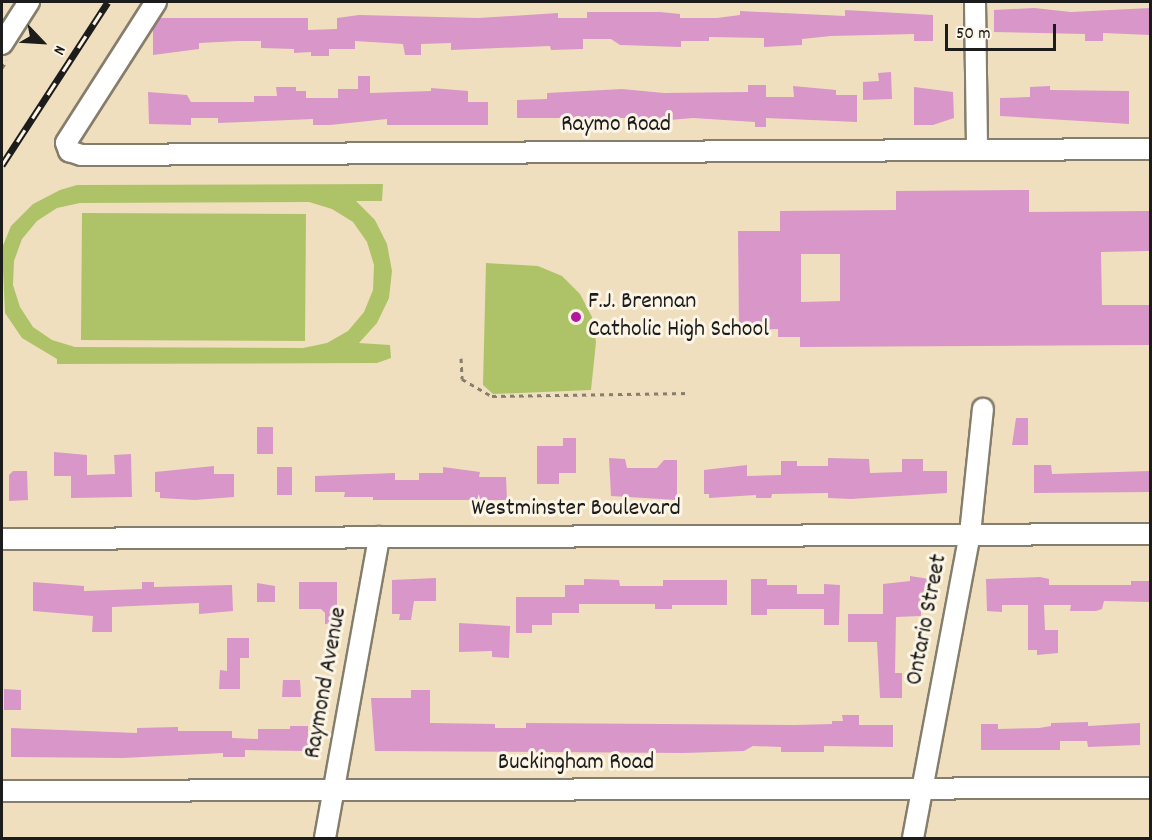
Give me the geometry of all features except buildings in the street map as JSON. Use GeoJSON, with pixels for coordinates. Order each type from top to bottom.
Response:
{"type":"FeatureCollection","features":[{"type":"Feature","properties":{"kind":"street"},"geometry":{"type":"LineString","coordinates":[[4,35],[29,2]]}},
{"type":"Feature","properties":{"kind":"street","name":"Raymo Road"},"geometry":{"type":"LineString","coordinates":[[156,2],[66,142],[69,151],[81,155],[1150,149]]}},
{"type":"Feature","properties":{"kind":"street"},"geometry":{"type":"LineString","coordinates":[[975,2],[977,149]]}},
{"type":"Feature","properties":{"kind":"street","name":"Ontario Street"},"geometry":{"type":"LineString","coordinates":[[913,838],[970,534],[983,409]]}},
{"type":"Feature","properties":{"kind":"street","name":"Westminster Boulevard"},"geometry":{"type":"LineString","coordinates":[[2,538],[1150,534]]}},
{"type":"Feature","properties":{"kind":"street","name":"Raymond Avenue"},"geometry":{"type":"LineString","coordinates":[[325,838],[380,537]]}},
{"type":"Feature","properties":{"kind":"street","name":"Buckingham Road"},"geometry":{"type":"LineString","coordinates":[[2,791],[1150,788]]}},
{"type":"Feature","properties":{"kind":"path"},"geometry":{"type":"LineString","coordinates":[[461,358],[462,379],[492,396],[690,393]]}},
{"type":"Feature","properties":{"kind":"green space"},"geometry":{"type":"Polygon","coordinates":[[[383,184],[382,201],[356,201],[375,220],[387,244],[392,271],[389,298],[377,323],[359,343],[390,345],[391,358],[377,363],[57,364],[57,359],[22,338],[5,313],[2,248],[11,226],[33,204],[60,190],[77,185],[383,184]],[[309,202],[80,203],[57,208],[37,221],[22,239],[14,261],[13,285],[20,307],[33,327],[52,340],[75,347],[303,348],[327,343],[348,331],[364,312],[373,290],[374,265],[367,242],[353,222],[332,209],[309,202]]]}},
{"type":"Feature","properties":{"kind":"green space"},"geometry":{"type":"Polygon","coordinates":[[[82,213],[306,214],[305,341],[81,340],[82,213]]]}},
{"type":"Feature","properties":{"kind":"green space"},"geometry":{"type":"Polygon","coordinates":[[[486,263],[538,266],[562,276],[580,294],[592,317],[596,342],[591,390],[493,394],[483,385],[486,263]]]}},
{"type":"Feature","properties":{"kind":"railway"},"geometry":{"type":"LineString","coordinates":[[2,165],[108,2]]}},
{"type":"Feature","properties":{"kind":"place","name":"F.J. Brennan Catholic High School"},"geometry":{"type":"Point","coordinates":[576,317]}}]}
